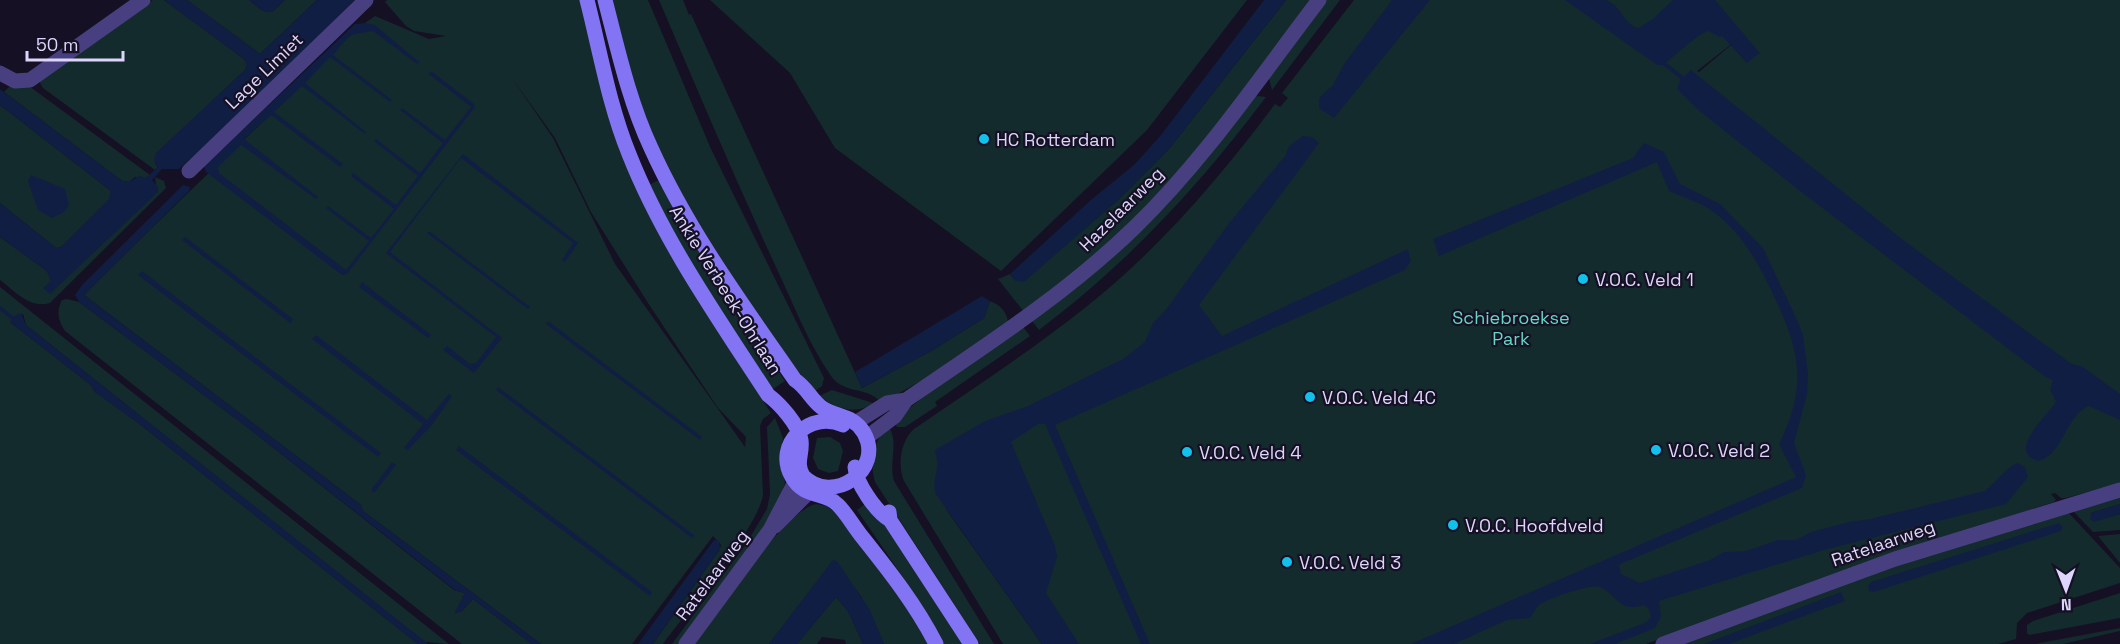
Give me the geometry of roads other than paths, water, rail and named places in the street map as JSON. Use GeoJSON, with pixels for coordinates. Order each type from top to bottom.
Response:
{"type":"FeatureCollection","features":[{"type":"Feature","properties":{"kind":"main road","name":"Ankie Verbeek-Ohrlaan"},"geometry":{"type":"LineString","coordinates":[[586,0],[628,153],[651,205],[715,315],[768,395],[772,406],[795,435]]}},
{"type":"Feature","properties":{"kind":"main road","name":"Ankie Verbeek-Ohrlaan"},"geometry":{"type":"LineString","coordinates":[[605,0],[627,84],[650,146],[673,193],[696,235],[795,380],[804,386],[821,415]]}},
{"type":"Feature","properties":{"kind":"main road"},"geometry":{"type":"LineString","coordinates":[[936,644],[918,611],[882,562],[863,524],[833,494],[811,489],[795,482],[788,467],[787,457],[795,435],[821,415],[849,417],[857,445],[855,468],[888,511],[890,520],[971,644]]}},
{"type":"Feature","properties":{"kind":"main road"},"geometry":{"type":"LineString","coordinates":[[833,494],[860,472],[868,455],[866,438],[851,425]]}},
{"type":"Feature","properties":{"kind":"main road"},"geometry":{"type":"LineString","coordinates":[[795,435],[801,443],[799,470],[811,489]]}},
{"type":"Feature","properties":{"kind":"street"},"geometry":{"type":"LineString","coordinates":[[0,73],[15,81],[30,80],[143,0]]}},
{"type":"Feature","properties":{"kind":"street","name":"Lage Limiet"},"geometry":{"type":"LineString","coordinates":[[189,171],[366,0]]}},
{"type":"Feature","properties":{"kind":"street","name":"Hazelaarweg"},"geometry":{"type":"LineString","coordinates":[[866,438],[895,416],[906,400],[1022,322],[1096,263],[1135,226],[1210,142],[1319,0]]}},
{"type":"Feature","properties":{"kind":"street","name":"Hazelaarweg"},"geometry":{"type":"LineString","coordinates":[[851,425],[887,403],[906,400]]}},
{"type":"Feature","properties":{"kind":"street","name":"Ratelaarweg"},"geometry":{"type":"LineString","coordinates":[[770,530],[795,482]]}},
{"type":"Feature","properties":{"kind":"street","name":"Ratelaarweg"},"geometry":{"type":"LineString","coordinates":[[686,644],[770,530],[811,489]]}},
{"type":"Feature","properties":{"kind":"street","name":"Ratelaarweg"},"geometry":{"type":"LineString","coordinates":[[1663,644],[1895,559],[2120,490]]}},
{"type":"Feature","properties":{"kind":"water"},"geometry":{"type":"Polygon","coordinates":[[[164,0],[187,0],[260,54],[317,0],[355,0],[221,132],[179,169],[162,169],[152,180],[158,187],[158,192],[50,294],[43,288],[51,281],[47,271],[0,237],[0,203],[56,248],[61,247],[109,199],[111,191],[0,105],[0,89],[122,181],[128,182],[139,176],[146,178],[158,167],[154,160],[156,153],[245,70],[247,65],[244,59],[164,0]]]}},
{"type":"Feature","properties":{"kind":"water"},"geometry":{"type":"Polygon","coordinates":[[[249,0],[285,0],[272,12],[263,11],[249,0]]]}},
{"type":"Feature","properties":{"kind":"water"},"geometry":{"type":"Polygon","coordinates":[[[1264,0],[1286,0],[1169,149],[1118,200],[1024,282],[1016,281],[1010,274],[1092,199],[1134,165],[1161,135],[1264,0]]]}},
{"type":"Feature","properties":{"kind":"water"},"geometry":{"type":"Polygon","coordinates":[[[1392,0],[1430,0],[1334,118],[1319,108],[1319,98],[1333,85],[1344,64],[1392,0]]]}},
{"type":"Feature","properties":{"kind":"water"},"geometry":{"type":"Polygon","coordinates":[[[1565,0],[1605,0],[1615,6],[1633,26],[1638,28],[1653,19],[1673,0],[1715,0],[1760,53],[1747,63],[1722,36],[1708,31],[1663,65],[1657,65],[1565,0]]]}},
{"type":"Feature","properties":{"kind":"water"},"geometry":{"type":"Polygon","coordinates":[[[355,24],[375,25],[419,62],[417,64],[373,31],[350,35],[333,55],[392,100],[390,102],[330,57],[305,83],[366,132],[365,134],[302,86],[274,112],[343,164],[340,167],[271,115],[244,139],[318,197],[316,199],[241,145],[218,167],[219,173],[346,270],[369,241],[326,208],[328,206],[371,238],[394,209],[351,176],[353,173],[396,205],[418,176],[374,141],[376,139],[420,173],[443,143],[400,110],[402,108],[445,140],[471,107],[429,74],[431,71],[474,104],[475,107],[347,274],[342,275],[206,172],[204,166],[355,24]]]}},
{"type":"Feature","properties":{"kind":"water"},"geometry":{"type":"Polygon","coordinates":[[[1691,70],[1903,240],[2070,363],[2083,367],[2120,394],[2120,420],[2089,406],[2074,418],[2059,444],[2046,458],[2038,461],[2029,456],[2026,450],[2027,442],[2056,402],[2050,389],[2053,380],[2047,378],[1800,191],[1697,109],[1677,89],[1680,80],[1691,70]]]}},
{"type":"Feature","properties":{"kind":"water"},"geometry":{"type":"Polygon","coordinates":[[[1303,136],[1312,137],[1319,143],[1199,305],[1222,336],[1408,249],[1411,261],[1405,270],[1055,425],[1150,644],[1141,644],[1045,424],[1038,424],[1011,442],[1055,546],[1057,557],[1046,593],[1079,644],[1042,644],[935,493],[937,464],[935,450],[985,421],[1028,406],[1123,359],[1145,342],[1153,323],[1165,311],[1230,222],[1285,156],[1289,146],[1303,136]]]}},
{"type":"Feature","properties":{"kind":"water"},"geometry":{"type":"Polygon","coordinates":[[[1644,143],[1664,152],[1680,184],[1720,204],[1763,248],[1803,335],[1808,374],[1807,394],[1794,443],[1806,475],[1802,488],[1625,562],[1619,565],[1621,574],[1640,583],[1710,560],[1724,552],[1746,551],[1778,540],[1796,540],[1811,532],[1849,522],[1985,491],[2017,463],[2025,467],[2028,477],[2006,504],[1824,550],[1659,601],[1661,617],[1655,628],[1615,644],[1590,644],[1647,622],[1651,617],[1649,609],[1644,605],[1629,607],[1624,605],[1600,587],[1595,586],[1542,603],[1530,618],[1507,620],[1454,644],[1411,644],[1796,477],[1779,444],[1789,422],[1797,382],[1793,345],[1779,307],[1758,265],[1738,235],[1711,210],[1669,191],[1657,162],[1439,256],[1433,239],[1633,158],[1644,143]]]}},
{"type":"Feature","properties":{"kind":"water"},"geometry":{"type":"Polygon","coordinates":[[[463,154],[578,243],[565,262],[562,260],[573,243],[461,158],[390,252],[502,338],[474,373],[443,350],[447,346],[470,364],[476,363],[496,337],[386,253],[463,154]]]}},
{"type":"Feature","properties":{"kind":"water"},"geometry":{"type":"Polygon","coordinates":[[[31,175],[65,189],[69,205],[64,212],[52,218],[38,210],[28,181],[31,175]]]}},
{"type":"Feature","properties":{"kind":"water"},"geometry":{"type":"Polygon","coordinates":[[[183,185],[190,187],[189,191],[84,295],[361,505],[363,511],[541,644],[532,644],[473,599],[462,611],[454,614],[465,593],[455,590],[247,427],[79,302],[75,295],[82,285],[183,185]]]}},
{"type":"Feature","properties":{"kind":"water"},"geometry":{"type":"Polygon","coordinates":[[[429,231],[530,307],[528,309],[427,233],[429,231]]]}},
{"type":"Feature","properties":{"kind":"water"},"geometry":{"type":"Polygon","coordinates":[[[185,237],[293,319],[290,323],[182,240],[185,237]]]}},
{"type":"Feature","properties":{"kind":"water"},"geometry":{"type":"Polygon","coordinates":[[[142,271],[381,453],[378,457],[138,275],[142,271]]]}},
{"type":"Feature","properties":{"kind":"water"},"geometry":{"type":"Polygon","coordinates":[[[362,282],[431,335],[428,338],[359,287],[362,282]]]}},
{"type":"Feature","properties":{"kind":"water"},"geometry":{"type":"Polygon","coordinates":[[[982,296],[990,301],[984,318],[933,350],[862,388],[855,372],[982,296]]]}},
{"type":"Feature","properties":{"kind":"water"},"geometry":{"type":"Polygon","coordinates":[[[21,313],[26,325],[428,644],[418,644],[137,422],[96,393],[91,385],[10,322],[14,316],[21,313]]]}},
{"type":"Feature","properties":{"kind":"water"},"geometry":{"type":"Polygon","coordinates":[[[548,321],[702,437],[700,440],[546,324],[548,321]]]}},
{"type":"Feature","properties":{"kind":"water"},"geometry":{"type":"Polygon","coordinates":[[[316,335],[427,420],[449,394],[452,396],[432,425],[408,450],[404,448],[423,424],[312,339],[316,335]]]}},
{"type":"Feature","properties":{"kind":"water"},"geometry":{"type":"Polygon","coordinates":[[[498,387],[694,535],[692,538],[496,390],[498,387]]]}},
{"type":"Feature","properties":{"kind":"water"},"geometry":{"type":"Polygon","coordinates":[[[459,446],[652,592],[650,596],[456,450],[459,446]]]}},
{"type":"Feature","properties":{"kind":"water"},"geometry":{"type":"Polygon","coordinates":[[[392,462],[396,465],[374,493],[371,490],[392,462]]]}},
{"type":"Feature","properties":{"kind":"water"},"geometry":{"type":"Polygon","coordinates":[[[2120,504],[2120,514],[2094,522],[2090,519],[2091,513],[2120,504]]]}},
{"type":"Feature","properties":{"kind":"water"},"geometry":{"type":"Polygon","coordinates":[[[2059,523],[2063,527],[2061,531],[1874,592],[1869,591],[1868,586],[1871,582],[2059,523]]]}},
{"type":"Feature","properties":{"kind":"water"},"geometry":{"type":"Polygon","coordinates":[[[714,540],[719,541],[720,549],[653,644],[638,644],[714,540]]]}},
{"type":"Feature","properties":{"kind":"water"},"geometry":{"type":"Polygon","coordinates":[[[833,560],[837,561],[870,610],[884,644],[863,644],[848,611],[836,597],[797,644],[769,644],[833,560]]]}},
{"type":"Feature","properties":{"kind":"water"},"geometry":{"type":"Polygon","coordinates":[[[1841,592],[1845,601],[1729,644],[1704,644],[1841,592]]]}},
{"type":"Feature","properties":{"kind":"waterway"},"geometry":{"type":"LineString","coordinates":[[1662,62],[1685,80]]}},
{"type":"Feature","properties":{"kind":"waterway"},"geometry":{"type":"LineString","coordinates":[[0,308],[16,321]]}},
{"type":"Feature","properties":{"kind":"place","name":"HC Rotterdam"},"geometry":{"type":"Point","coordinates":[984,139]}},
{"type":"Feature","properties":{"kind":"place","name":"V.O.C. Veld 1"},"geometry":{"type":"Point","coordinates":[1583,279]}},
{"type":"Feature","properties":{"kind":"place","name":"V.O.C. Veld 4C"},"geometry":{"type":"Point","coordinates":[1310,397]}},
{"type":"Feature","properties":{"kind":"place","name":"V.O.C. Veld 2"},"geometry":{"type":"Point","coordinates":[1656,450]}},
{"type":"Feature","properties":{"kind":"place","name":"V.O.C. Veld 4"},"geometry":{"type":"Point","coordinates":[1187,452]}},
{"type":"Feature","properties":{"kind":"place","name":"V.O.C. Hoofdveld"},"geometry":{"type":"Point","coordinates":[1453,525]}},
{"type":"Feature","properties":{"kind":"place","name":"V.O.C. Veld 3"},"geometry":{"type":"Point","coordinates":[1287,562]}},
{"type":"Feature","properties":{"kind":"park label","name":"Schiebroekse Park"},"geometry":{"type":"Point","coordinates":[1511,327]}}]}
